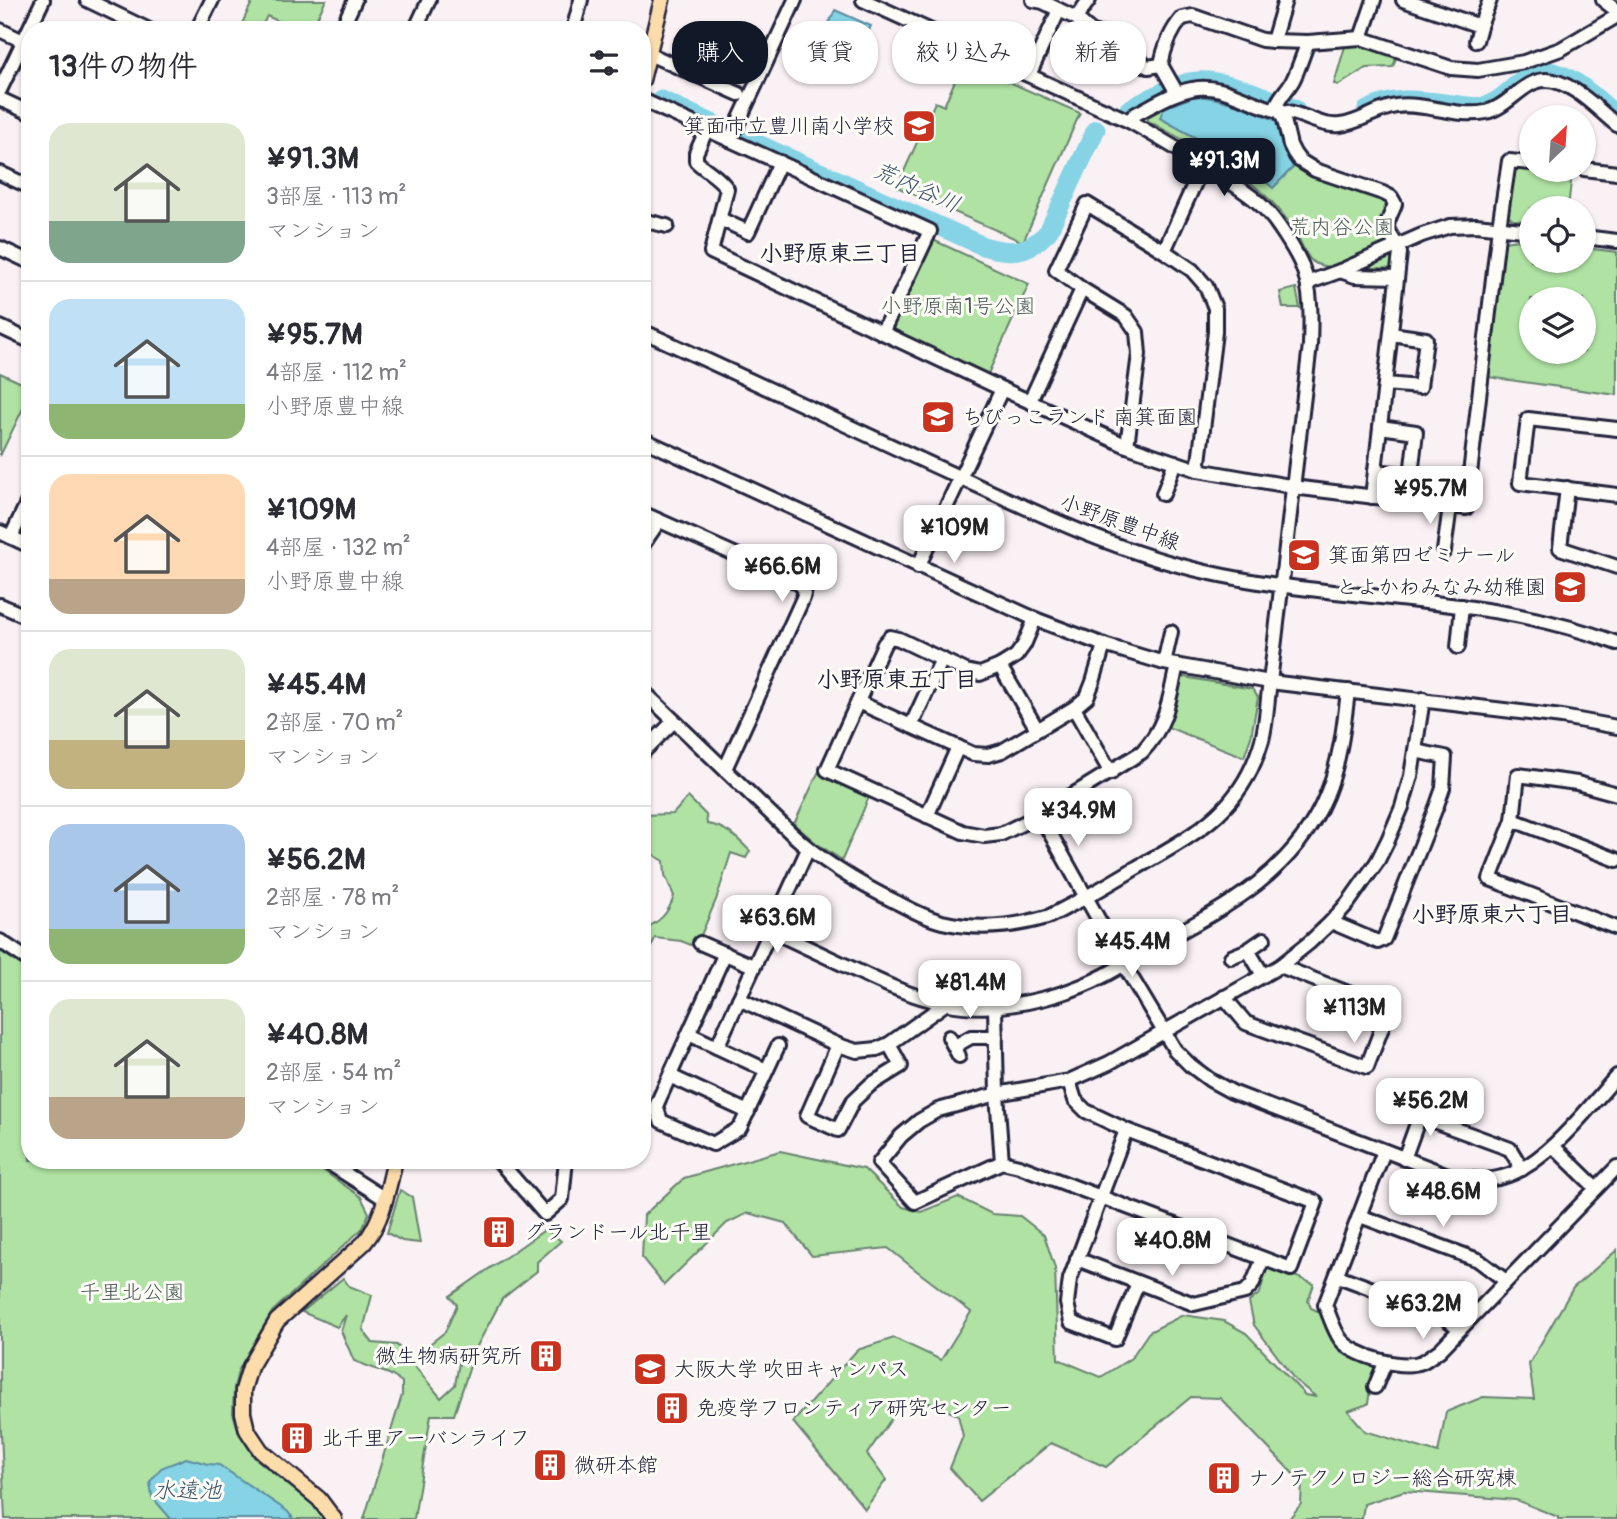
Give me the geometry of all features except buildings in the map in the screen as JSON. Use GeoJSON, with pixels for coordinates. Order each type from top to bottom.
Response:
{"type":"FeatureCollection","features":[{"type":"Feature","properties":{"kind":"main road"},"geometry":{"type":"LineString","coordinates":[[651,46],[662,0]]}},
{"type":"Feature","properties":{"kind":"main road"},"geometry":{"type":"LineString","coordinates":[[334,1519],[319,1499],[261,1451],[247,1430],[243,1413],[243,1390],[250,1367],[277,1321],[373,1232],[393,1169]]}},
{"type":"Feature","properties":{"kind":"street"},"geometry":{"type":"LineString","coordinates":[[35,21],[43,0]]}},
{"type":"Feature","properties":{"kind":"street"},"geometry":{"type":"LineString","coordinates":[[87,0],[130,21]]}},
{"type":"Feature","properties":{"kind":"street"},"geometry":{"type":"LineString","coordinates":[[202,21],[212,0]]}},
{"type":"Feature","properties":{"kind":"street"},"geometry":{"type":"LineString","coordinates":[[422,21],[429,0]]}},
{"type":"Feature","properties":{"kind":"street"},"geometry":{"type":"LineString","coordinates":[[575,21],[581,0]]}},
{"type":"Feature","properties":{"kind":"street"},"geometry":{"type":"LineString","coordinates":[[733,134],[795,0]]}},
{"type":"Feature","properties":{"kind":"street"},"geometry":{"type":"LineString","coordinates":[[863,0],[909,21]]}},
{"type":"Feature","properties":{"kind":"street"},"geometry":{"type":"LineString","coordinates":[[1032,0],[1043,2],[1076,18],[1091,31],[1118,37],[1129,44],[1144,65],[1161,65]]}},
{"type":"Feature","properties":{"kind":"street"},"geometry":{"type":"LineString","coordinates":[[1076,18],[1089,0]]}},
{"type":"Feature","properties":{"kind":"street"},"geometry":{"type":"LineString","coordinates":[[1273,41],[1285,0]]}},
{"type":"Feature","properties":{"kind":"street"},"geometry":{"type":"LineString","coordinates":[[1362,38],[1374,0]]}},
{"type":"Feature","properties":{"kind":"street"},"geometry":{"type":"LineString","coordinates":[[1403,0],[1480,26]]}},
{"type":"Feature","properties":{"kind":"street"},"geometry":{"type":"LineString","coordinates":[[1476,41],[1490,0]]}},
{"type":"Feature","properties":{"kind":"street"},"geometry":{"type":"LineString","coordinates":[[1174,88],[1161,65],[1163,54],[1182,18],[1193,16],[1262,40],[1308,42],[1362,38],[1451,68],[1478,70],[1524,62],[1561,49],[1617,14],[1603,0]]}},
{"type":"Feature","properties":{"kind":"street"},"geometry":{"type":"LineString","coordinates":[[347,21],[359,1]]}},
{"type":"Feature","properties":{"kind":"street"},"geometry":{"type":"LineString","coordinates":[[1036,60],[1059,10]]}},
{"type":"Feature","properties":{"kind":"street"},"geometry":{"type":"LineString","coordinates":[[0,30],[21,40]]}},
{"type":"Feature","properties":{"kind":"street"},"geometry":{"type":"LineString","coordinates":[[1308,42],[1294,78],[1279,104],[1293,153],[1306,166],[1391,197],[1395,204],[1387,231],[1394,247],[1400,253],[1372,497]]}},
{"type":"Feature","properties":{"kind":"street"},"geometry":{"type":"LineString","coordinates":[[0,90],[21,53]]}},
{"type":"Feature","properties":{"kind":"street"},"geometry":{"type":"LineString","coordinates":[[651,55],[739,94]]}},
{"type":"Feature","properties":{"kind":"street"},"geometry":{"type":"LineString","coordinates":[[651,699],[807,849],[869,889],[941,922],[981,927],[1018,924],[1050,916],[1176,845],[1206,825],[1226,807],[1241,788],[1255,762],[1263,736],[1270,682],[1310,345],[1311,320],[1303,268],[1295,251],[1265,208],[1239,188],[1129,121],[1036,78]]}},
{"type":"Feature","properties":{"kind":"street"},"geometry":{"type":"LineString","coordinates":[[1129,121],[1174,88],[1212,89],[1279,104],[1287,111],[1325,125],[1339,125],[1396,106],[1471,113],[1487,111],[1503,105],[1528,85],[1544,79],[1571,87],[1617,125]]}},
{"type":"Feature","properties":{"kind":"street"},"geometry":{"type":"LineString","coordinates":[[0,99],[21,109]]}},
{"type":"Feature","properties":{"kind":"street"},"geometry":{"type":"LineString","coordinates":[[651,104],[707,129],[733,134],[780,162],[930,231],[883,333]]}},
{"type":"Feature","properties":{"kind":"street"},"geometry":{"type":"LineString","coordinates":[[707,129],[696,153],[696,161],[723,181],[727,189],[711,252],[1127,446],[1198,470],[1293,486],[1466,508],[1509,161],[1519,162]]}},
{"type":"Feature","properties":{"kind":"street"},"geometry":{"type":"LineString","coordinates":[[720,219],[748,232],[780,162]]}},
{"type":"Feature","properties":{"kind":"street"},"geometry":{"type":"LineString","coordinates":[[1164,251],[1203,165]]}},
{"type":"Feature","properties":{"kind":"street"},"geometry":{"type":"LineString","coordinates":[[1596,170],[1617,173]]}},
{"type":"Feature","properties":{"kind":"street"},"geometry":{"type":"LineString","coordinates":[[0,173],[21,183]]}},
{"type":"Feature","properties":{"kind":"street"},"geometry":{"type":"LineString","coordinates":[[1127,446],[1139,354],[1137,332],[1126,316],[1056,270],[1087,204],[1192,270],[1206,286],[1215,308],[1215,332],[1198,470]]}},
{"type":"Feature","properties":{"kind":"street"},"geometry":{"type":"LineString","coordinates":[[651,222],[667,226]]}},
{"type":"Feature","properties":{"kind":"street"},"geometry":{"type":"LineString","coordinates":[[1307,283],[1450,226],[1476,225],[1519,230]]}},
{"type":"Feature","properties":{"kind":"street"},"geometry":{"type":"LineString","coordinates":[[1596,238],[1617,241]]}},
{"type":"Feature","properties":{"kind":"street"},"geometry":{"type":"LineString","coordinates":[[0,248],[21,258]]}},
{"type":"Feature","properties":{"kind":"street"},"geometry":{"type":"LineString","coordinates":[[1340,271],[1355,276],[1397,277]]}},
{"type":"Feature","properties":{"kind":"street"},"geometry":{"type":"LineString","coordinates":[[1030,401],[1082,289]]}},
{"type":"Feature","properties":{"kind":"street"},"geometry":{"type":"LineString","coordinates":[[0,327],[21,337]]}},
{"type":"Feature","properties":{"kind":"street"},"geometry":{"type":"LineString","coordinates":[[1385,384],[1420,387],[1426,339],[1391,334]]}},
{"type":"Feature","properties":{"kind":"street","name":"小野原豊中線"},"geometry":{"type":"LineString","coordinates":[[651,335],[960,478],[1097,538],[1136,552],[1207,572],[1281,585],[1462,606],[1541,620],[1617,643]]}},
{"type":"Feature","properties":{"kind":"street"},"geometry":{"type":"LineString","coordinates":[[918,567],[1002,389]]}},
{"type":"Feature","properties":{"kind":"street"},"geometry":{"type":"LineString","coordinates":[[1617,429],[1528,419],[1520,483],[1617,495]]}},
{"type":"Feature","properties":{"kind":"street"},"geometry":{"type":"LineString","coordinates":[[1375,471],[1411,475],[1416,432],[1380,427]]}},
{"type":"Feature","properties":{"kind":"street"},"geometry":{"type":"LineString","coordinates":[[651,443],[918,567],[1035,619],[1104,645],[1170,664],[1270,682],[1423,699],[1617,727]]}},
{"type":"Feature","properties":{"kind":"street"},"geometry":{"type":"LineString","coordinates":[[1163,494],[1175,462]]}},
{"type":"Feature","properties":{"kind":"street"},"geometry":{"type":"LineString","coordinates":[[1567,488],[1560,548],[1617,567]]}},
{"type":"Feature","properties":{"kind":"street"},"geometry":{"type":"LineString","coordinates":[[1444,551],[1450,506]]}},
{"type":"Feature","properties":{"kind":"street"},"geometry":{"type":"LineString","coordinates":[[21,511],[5,535],[21,543]]}},
{"type":"Feature","properties":{"kind":"street"},"geometry":{"type":"LineString","coordinates":[[651,517],[797,582],[805,589],[725,769]]}},
{"type":"Feature","properties":{"kind":"street"},"geometry":{"type":"LineString","coordinates":[[651,533],[659,521]]}},
{"type":"Feature","properties":{"kind":"street"},"geometry":{"type":"LineString","coordinates":[[0,605],[21,614]]}},
{"type":"Feature","properties":{"kind":"street"},"geometry":{"type":"LineString","coordinates":[[1458,647],[1462,606]]}},
{"type":"Feature","properties":{"kind":"street"},"geometry":{"type":"LineString","coordinates":[[1035,619],[1016,656],[980,674],[966,671],[890,637],[884,644],[827,770],[963,832],[984,836],[1000,834],[1040,815],[1111,773],[1142,752],[1155,738],[1163,722],[1171,632]]}},
{"type":"Feature","properties":{"kind":"street"},"geometry":{"type":"LineString","coordinates":[[858,702],[973,754],[988,755],[1002,751],[1074,708],[1087,697],[1104,645]]}},
{"type":"Feature","properties":{"kind":"street"},"geometry":{"type":"LineString","coordinates":[[911,726],[942,659]]}},
{"type":"Feature","properties":{"kind":"street"},"geometry":{"type":"LineString","coordinates":[[1000,666],[1037,729]]}},
{"type":"Feature","properties":{"kind":"street"},"geometry":{"type":"LineString","coordinates":[[770,930],[888,986],[945,1003],[995,1007],[1072,991],[1124,965],[1237,899],[1266,878],[1287,857],[1313,823],[1326,795],[1336,765],[1348,691]]}},
{"type":"Feature","properties":{"kind":"street"},"geometry":{"type":"LineString","coordinates":[[1069,1081],[1075,1100],[1086,1111],[1126,1130],[1317,1202],[1291,1269],[1002,1161],[915,1202],[879,1163],[901,1136],[938,1110],[997,1094],[1069,1081],[1109,1063],[1280,966],[1331,922],[1364,883],[1388,841],[1411,776],[1423,699]]}},
{"type":"Feature","properties":{"kind":"street"},"geometry":{"type":"LineString","coordinates":[[1074,708],[1111,773]]}},
{"type":"Feature","properties":{"kind":"street"},"geometry":{"type":"LineString","coordinates":[[651,744],[674,721]]}},
{"type":"Feature","properties":{"kind":"street"},"geometry":{"type":"LineString","coordinates":[[927,816],[958,747]]}},
{"type":"Feature","properties":{"kind":"street"},"geometry":{"type":"LineString","coordinates":[[1331,922],[1378,942],[1384,939],[1443,788],[1445,757],[1415,751]]}},
{"type":"Feature","properties":{"kind":"street"},"geometry":{"type":"LineString","coordinates":[[1617,794],[1577,783],[1518,775],[1513,820],[1490,879],[1617,928]]}},
{"type":"Feature","properties":{"kind":"street"},"geometry":{"type":"LineString","coordinates":[[1040,815],[1175,1050],[1210,1080],[1232,1092],[1453,1177],[1478,1180],[1502,1177],[1522,1169],[1552,1146],[1617,1076]]}},
{"type":"Feature","properties":{"kind":"street"},"geometry":{"type":"LineString","coordinates":[[1513,820],[1617,860]]}},
{"type":"Feature","properties":{"kind":"street"},"geometry":{"type":"LineString","coordinates":[[717,1047],[807,849]]}},
{"type":"Feature","properties":{"kind":"street"},"geometry":{"type":"LineString","coordinates":[[1231,957],[1265,939]]}},
{"type":"Feature","properties":{"kind":"street"},"geometry":{"type":"LineString","coordinates":[[0,941],[21,955]]}},
{"type":"Feature","properties":{"kind":"street"},"geometry":{"type":"LineString","coordinates":[[701,943],[754,966]]}},
{"type":"Feature","properties":{"kind":"street"},"geometry":{"type":"LineString","coordinates":[[1248,950],[1263,975]]}},
{"type":"Feature","properties":{"kind":"street"},"geometry":{"type":"LineString","coordinates":[[725,953],[656,1106],[661,1121],[713,1144],[740,1128],[778,1046]]}},
{"type":"Feature","properties":{"kind":"street"},"geometry":{"type":"LineString","coordinates":[[1224,997],[1246,1023],[1367,1067],[1390,1009],[1280,966]]}},
{"type":"Feature","properties":{"kind":"street"},"geometry":{"type":"LineString","coordinates":[[739,999],[838,1045],[858,1051],[877,1049],[889,1044],[945,1003]]}},
{"type":"Feature","properties":{"kind":"street"},"geometry":{"type":"LineString","coordinates":[[995,1007],[1002,1161]]}},
{"type":"Feature","properties":{"kind":"street"},"geometry":{"type":"LineString","coordinates":[[689,1034],[766,1070]]}},
{"type":"Feature","properties":{"kind":"street"},"geometry":{"type":"LineString","coordinates":[[954,1046],[971,1037],[996,1037]]}},
{"type":"Feature","properties":{"kind":"street"},"geometry":{"type":"LineString","coordinates":[[838,1045],[807,1116],[838,1130],[853,1101],[870,1085],[901,1066],[889,1044]]}},
{"type":"Feature","properties":{"kind":"street"},"geometry":{"type":"LineString","coordinates":[[670,1076],[748,1112]]}},
{"type":"Feature","properties":{"kind":"street"},"geometry":{"type":"LineString","coordinates":[[1404,1159],[1422,1112],[1510,1149],[1522,1169]]}},
{"type":"Feature","properties":{"kind":"street"},"geometry":{"type":"LineString","coordinates":[[1126,1130],[1070,1279],[1067,1303],[1070,1322],[1115,1339],[1138,1283]]}},
{"type":"Feature","properties":{"kind":"street"},"geometry":{"type":"LineString","coordinates":[[1552,1146],[1596,1188]]}},
{"type":"Feature","properties":{"kind":"street"},"geometry":{"type":"LineString","coordinates":[[1384,1151],[1325,1305],[1340,1339],[1351,1348],[1385,1363],[1403,1365],[1422,1362],[1440,1350],[1617,1167]]}},
{"type":"Feature","properties":{"kind":"street"},"geometry":{"type":"LineString","coordinates":[[338,1169],[385,1199]]}},
{"type":"Feature","properties":{"kind":"street"},"geometry":{"type":"LineString","coordinates":[[506,1169],[545,1214],[562,1199],[565,1169]]}},
{"type":"Feature","properties":{"kind":"street"},"geometry":{"type":"LineString","coordinates":[[1360,1216],[1478,1260],[1506,1281]]}},
{"type":"Feature","properties":{"kind":"street"},"geometry":{"type":"LineString","coordinates":[[1077,1259],[1194,1304],[1245,1292],[1252,1285],[1263,1259]]}},
{"type":"Feature","properties":{"kind":"street"},"geometry":{"type":"LineString","coordinates":[[1338,1276],[1440,1314],[1460,1329]]}},
{"type":"Feature","properties":{"kind":"street"},"geometry":{"type":"LineString","coordinates":[[1375,1387],[1385,1363]]}},
{"type":"Feature","properties":{"kind":"green space"},"geometry":{"type":"Polygon","coordinates":[[[253,0],[326,0],[316,21],[278,21],[267,16],[264,21],[243,21],[253,0]]]}},
{"type":"Feature","properties":{"kind":"green space"},"geometry":{"type":"Polygon","coordinates":[[[1346,43],[1358,43],[1397,55],[1393,67],[1366,68],[1339,85],[1334,84],[1346,43]]]}},
{"type":"Feature","properties":{"kind":"green space"},"geometry":{"type":"Polygon","coordinates":[[[954,84],[1013,84],[1080,113],[1023,242],[897,187],[935,102],[944,106],[954,84]]]}},
{"type":"Feature","properties":{"kind":"green space","name":"荒内谷公園"},"geometry":{"type":"Polygon","coordinates":[[[1164,108],[1160,118],[1251,168],[1273,187],[1297,164],[1388,199],[1388,237],[1395,258],[1393,268],[1388,272],[1360,271],[1327,267],[1313,262],[1288,220],[1254,185],[1210,155],[1148,121],[1148,114],[1164,108]]]}},
{"type":"Feature","properties":{"kind":"green space"},"geometry":{"type":"Polygon","coordinates":[[[1519,166],[1519,182],[1571,182],[1569,196],[1519,196],[1519,221],[1513,220],[1506,214],[1513,169],[1519,166]]]}},
{"type":"Feature","properties":{"kind":"green space","name":"小野原南1号公園"},"geometry":{"type":"Polygon","coordinates":[[[933,240],[1029,284],[988,374],[896,333],[893,324],[933,240]]]}},
{"type":"Feature","properties":{"kind":"green space"},"geometry":{"type":"Polygon","coordinates":[[[1519,240],[1519,273],[1596,273],[1596,249],[1617,252],[1617,395],[1488,377],[1503,242],[1519,240]]]}},
{"type":"Feature","properties":{"kind":"green space"},"geometry":{"type":"Polygon","coordinates":[[[1296,288],[1300,308],[1283,308],[1280,292],[1296,288]]]}},
{"type":"Feature","properties":{"kind":"green space"},"geometry":{"type":"Polygon","coordinates":[[[0,373],[21,383],[21,413],[0,456],[0,373]]]}},
{"type":"Feature","properties":{"kind":"green space"},"geometry":{"type":"Polygon","coordinates":[[[1184,677],[1252,689],[1258,697],[1251,737],[1244,757],[1167,727],[1179,680],[1184,677]]]}},
{"type":"Feature","properties":{"kind":"green space"},"geometry":{"type":"Polygon","coordinates":[[[818,773],[869,797],[842,860],[794,824],[818,773]]]}},
{"type":"Feature","properties":{"kind":"green space"},"geometry":{"type":"Polygon","coordinates":[[[688,797],[706,815],[707,824],[726,830],[750,851],[746,858],[731,853],[716,900],[696,947],[681,941],[655,938],[651,947],[651,925],[662,917],[674,896],[665,875],[664,861],[651,853],[651,815],[673,814],[688,797]]]}},
{"type":"Feature","properties":{"kind":"green space","name":"千里北公園"},"geometry":{"type":"Polygon","coordinates":[[[0,951],[21,965],[21,1169],[321,1169],[361,1197],[369,1213],[363,1228],[272,1312],[238,1371],[234,1388],[233,1413],[239,1433],[254,1457],[314,1506],[324,1519],[5,1519],[0,1411],[0,951]]]}},
{"type":"Feature","properties":{"kind":"green space"},"geometry":{"type":"Polygon","coordinates":[[[780,1151],[864,1169],[903,1207],[921,1212],[958,1197],[992,1214],[1020,1216],[1044,1235],[1055,1268],[1058,1359],[1101,1377],[1131,1358],[1149,1332],[1183,1315],[1224,1321],[1246,1333],[1305,1395],[1316,1397],[1295,1380],[1254,1325],[1249,1302],[1260,1293],[1266,1270],[1273,1267],[1314,1284],[1308,1301],[1311,1308],[1324,1314],[1338,1343],[1380,1364],[1370,1389],[1368,1404],[1348,1411],[1365,1431],[1438,1453],[1446,1412],[1483,1397],[1534,1399],[1529,1364],[1573,1288],[1617,1250],[1617,1519],[1558,1519],[1516,1500],[1404,1491],[1364,1504],[1362,1519],[1289,1519],[1301,1504],[1302,1483],[1220,1398],[1191,1397],[1106,1467],[1051,1443],[979,1501],[950,1468],[963,1436],[958,1415],[930,1403],[901,1405],[867,1454],[886,1480],[865,1509],[793,1422],[857,1350],[894,1338],[941,1360],[971,1312],[888,1248],[812,1256],[785,1223],[748,1213],[727,1223],[664,1285],[642,1258],[644,1215],[684,1178],[780,1151]]]}},
{"type":"Feature","properties":{"kind":"green space"},"geometry":{"type":"Polygon","coordinates":[[[400,1190],[412,1197],[420,1243],[402,1241],[387,1233],[400,1190]]]}},
{"type":"Feature","properties":{"kind":"green space"},"geometry":{"type":"Polygon","coordinates":[[[546,1229],[561,1241],[537,1262],[537,1271],[502,1299],[476,1348],[454,1415],[431,1415],[414,1519],[364,1519],[402,1395],[402,1382],[389,1374],[354,1361],[341,1331],[346,1315],[337,1327],[302,1312],[343,1278],[349,1286],[372,1295],[363,1330],[373,1343],[397,1345],[441,1398],[455,1385],[459,1363],[444,1353],[437,1356],[427,1346],[445,1332],[457,1305],[450,1296],[546,1229]]]}},
{"type":"Feature","properties":{"kind":"water"},"geometry":{"type":"Polygon","coordinates":[[[835,10],[860,21],[830,21],[835,10]]]}},
{"type":"Feature","properties":{"kind":"water"},"geometry":{"type":"Polygon","coordinates":[[[1195,96],[1247,108],[1277,121],[1287,157],[1293,167],[1273,188],[1251,168],[1160,118],[1164,108],[1195,96]]]}},
{"type":"Feature","properties":{"kind":"water","name":"水遠池"},"geometry":{"type":"Polygon","coordinates":[[[186,1458],[219,1465],[287,1511],[294,1519],[171,1519],[152,1497],[150,1482],[161,1468],[186,1458]]]}},
{"type":"Feature","properties":{"kind":"waterway","name":"荒内谷川"},"geometry":{"type":"LineString","coordinates":[[1367,110],[1399,100],[1484,106],[1500,98],[1527,76],[1544,71],[1554,72],[1573,81],[1617,116]]}},
{"type":"Feature","properties":{"kind":"waterway","name":"荒内谷川"},"geometry":{"type":"LineString","coordinates":[[1129,109],[1174,87],[1201,81],[1243,89],[1295,109]]}},
{"type":"Feature","properties":{"kind":"waterway","name":"荒内谷川"},"geometry":{"type":"LineString","coordinates":[[661,100],[983,246],[1010,251],[1033,245],[1048,232],[1096,129]]}},
{"type":"Feature","properties":{"kind":"place","name":"箕面市立豊川南小学校"},"geometry":{"type":"Point","coordinates":[919,126]}},
{"type":"Feature","properties":{"kind":"place","name":"ちびっこランド 南箕面園"},"geometry":{"type":"Point","coordinates":[938,417]}},
{"type":"Feature","properties":{"kind":"place","name":"箕面第四ゼミナール"},"geometry":{"type":"Point","coordinates":[1304,555]}},
{"type":"Feature","properties":{"kind":"place","name":"とよかわみなみ幼稚園"},"geometry":{"type":"Point","coordinates":[1570,587]}},
{"type":"Feature","properties":{"kind":"place","name":"グランドール北千里"},"geometry":{"type":"Point","coordinates":[499,1232]}},
{"type":"Feature","properties":{"kind":"place","name":"微生物病研究所"},"geometry":{"type":"Point","coordinates":[546,1356]}},
{"type":"Feature","properties":{"kind":"place","name":"大阪大学 吹田キャンパス"},"geometry":{"type":"Point","coordinates":[650,1369]}},
{"type":"Feature","properties":{"kind":"place","name":"免疫学フロンティア研究センター"},"geometry":{"type":"Point","coordinates":[672,1408]}},
{"type":"Feature","properties":{"kind":"place","name":"北千里アーバンライフ"},"geometry":{"type":"Point","coordinates":[297,1438]}},
{"type":"Feature","properties":{"kind":"place","name":"微研本館"},"geometry":{"type":"Point","coordinates":[550,1465]}},
{"type":"Feature","properties":{"kind":"place","name":"ナノテクノロジー総合研究棟"},"geometry":{"type":"Point","coordinates":[1224,1478]}},
{"type":"Feature","properties":{"kind":"district","name":"小野原東三丁目"},"geometry":{"type":"Point","coordinates":[840,253]}},
{"type":"Feature","properties":{"kind":"district","name":"小野原東五丁目"},"geometry":{"type":"Point","coordinates":[897,679]}},
{"type":"Feature","properties":{"kind":"district","name":"小野原東六丁目"},"geometry":{"type":"Point","coordinates":[1492,914]}}]}
